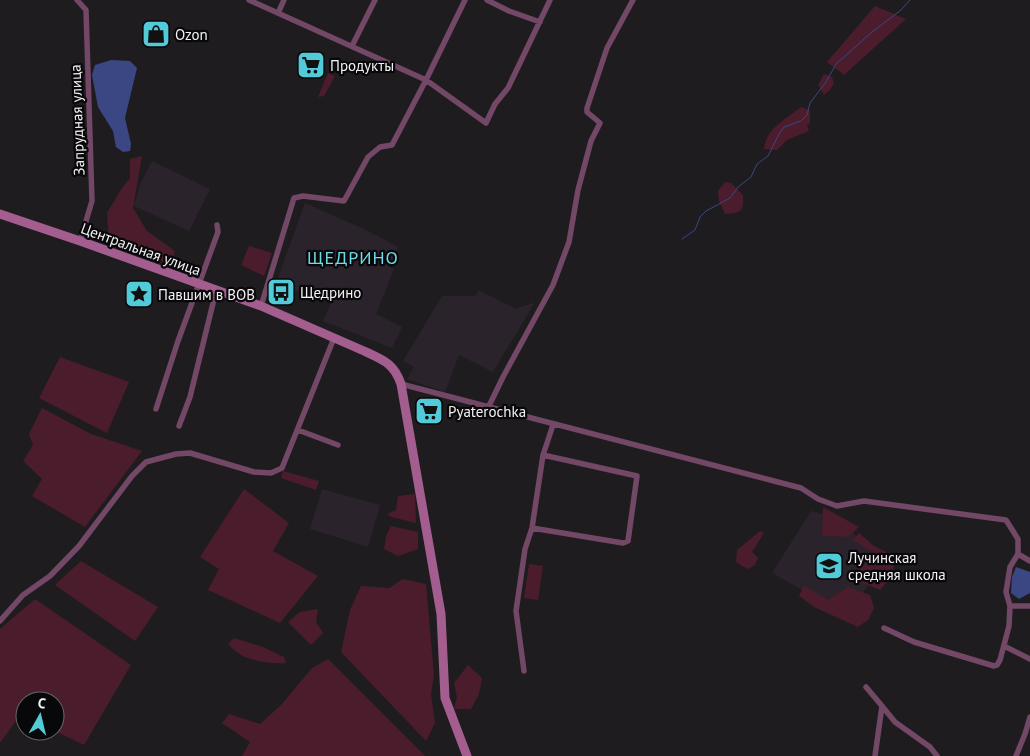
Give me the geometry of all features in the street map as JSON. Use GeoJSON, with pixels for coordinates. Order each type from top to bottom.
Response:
{"type":"FeatureCollection","features":[{"type":"Feature","properties":{"kind":"street","name":"Запрудная улица"},"geometry":{"type":"LineString","coordinates":[[77,0],[86,10],[92,201],[80,241]]}},
{"type":"Feature","properties":{"kind":"street"},"geometry":{"type":"LineString","coordinates":[[249,0],[426,80],[486,123],[495,104],[508,88],[550,0]]}},
{"type":"Feature","properties":{"kind":"street"},"geometry":{"type":"LineString","coordinates":[[278,13],[284,0]]}},
{"type":"Feature","properties":{"kind":"street"},"geometry":{"type":"LineString","coordinates":[[352,46],[375,0]]}},
{"type":"Feature","properties":{"kind":"street"},"geometry":{"type":"LineString","coordinates":[[261,306],[294,198],[303,196],[344,201],[368,157],[380,147],[392,145],[465,0]]}},
{"type":"Feature","properties":{"kind":"street"},"geometry":{"type":"LineString","coordinates":[[487,0],[509,11],[540,22]]}},
{"type":"Feature","properties":{"kind":"street"},"geometry":{"type":"LineString","coordinates":[[488,408],[553,285],[569,242],[577,194],[591,142],[600,123],[587,112],[587,108],[607,48],[633,0]]}},
{"type":"Feature","properties":{"kind":"street","name":"Центральная улица"},"geometry":{"type":"LineString","coordinates":[[0,214],[261,306],[381,359],[393,367],[401,384],[441,614],[445,698],[467,756]]}},
{"type":"Feature","properties":{"kind":"street"},"geometry":{"type":"LineString","coordinates":[[156,409],[178,341],[218,232],[217,225]]}},
{"type":"Feature","properties":{"kind":"street"},"geometry":{"type":"LineString","coordinates":[[179,426],[190,398],[216,291]]}},
{"type":"Feature","properties":{"kind":"street"},"geometry":{"type":"LineString","coordinates":[[0,621],[23,595],[50,576],[79,546],[132,476],[150,460],[182,453],[203,456],[254,472],[271,473],[282,468],[334,338]]}},
{"type":"Feature","properties":{"kind":"street"},"geometry":{"type":"LineString","coordinates":[[401,384],[801,488],[837,506],[864,501],[1006,520],[1018,539],[1018,554],[1010,567],[1006,592],[1010,606],[1009,626],[997,665],[994,666],[914,642],[884,628]]}},
{"type":"Feature","properties":{"kind":"street"},"geometry":{"type":"LineString","coordinates":[[524,671],[516,611],[524,549],[532,528],[544,455],[553,425]]}},
{"type":"Feature","properties":{"kind":"street"},"geometry":{"type":"LineString","coordinates":[[298,430],[338,445]]}},
{"type":"Feature","properties":{"kind":"street"},"geometry":{"type":"LineString","coordinates":[[532,528],[623,543],[628,540],[636,476],[544,455]]}},
{"type":"Feature","properties":{"kind":"street"},"geometry":{"type":"LineString","coordinates":[[1018,554],[1030,561]]}},
{"type":"Feature","properties":{"kind":"street"},"geometry":{"type":"LineString","coordinates":[[1010,606],[1030,606]]}},
{"type":"Feature","properties":{"kind":"street"},"geometry":{"type":"LineString","coordinates":[[1004,646],[1030,659]]}},
{"type":"Feature","properties":{"kind":"street"},"geometry":{"type":"LineString","coordinates":[[866,687],[895,722],[930,747],[938,756]]}},
{"type":"Feature","properties":{"kind":"street"},"geometry":{"type":"LineString","coordinates":[[875,756],[882,706]]}},
{"type":"Feature","properties":{"kind":"street"},"geometry":{"type":"LineString","coordinates":[[1016,756],[1030,717]]}},
{"type":"Feature","properties":{"kind":"shaded area"},"geometry":{"type":"Polygon","coordinates":[[[875,6],[906,19],[844,75],[827,62],[875,6]]]}},
{"type":"Feature","properties":{"kind":"shaded area"},"geometry":{"type":"Polygon","coordinates":[[[328,73],[335,76],[324,96],[318,97],[328,73]]]}},
{"type":"Feature","properties":{"kind":"shaded area"},"geometry":{"type":"Polygon","coordinates":[[[824,74],[832,77],[834,83],[824,95],[818,85],[824,74]]]}},
{"type":"Feature","properties":{"kind":"shaded area"},"geometry":{"type":"Polygon","coordinates":[[[801,107],[810,110],[810,123],[807,125],[809,131],[787,140],[777,150],[764,149],[773,130],[801,107]]]}},
{"type":"Feature","properties":{"kind":"shaded area"},"geometry":{"type":"Polygon","coordinates":[[[142,156],[133,208],[147,231],[175,251],[171,265],[109,241],[107,213],[130,178],[130,159],[142,156]]]}},
{"type":"Feature","properties":{"kind":"shaded area"},"geometry":{"type":"Polygon","coordinates":[[[152,161],[210,189],[189,231],[134,206],[140,184],[152,161]]]}},
{"type":"Feature","properties":{"kind":"shaded area"},"geometry":{"type":"Polygon","coordinates":[[[725,182],[731,183],[743,195],[743,205],[738,212],[725,214],[719,201],[718,191],[725,182]]]}},
{"type":"Feature","properties":{"kind":"shaded area"},"geometry":{"type":"Polygon","coordinates":[[[305,203],[366,230],[398,247],[389,267],[394,269],[376,314],[402,327],[392,348],[323,321],[331,304],[276,283],[305,203]]]}},
{"type":"Feature","properties":{"kind":"shaded area"},"geometry":{"type":"Polygon","coordinates":[[[249,246],[272,253],[264,276],[241,265],[249,246]]]}},
{"type":"Feature","properties":{"kind":"shaded area"},"geometry":{"type":"Polygon","coordinates":[[[478,290],[516,309],[534,304],[493,372],[459,355],[445,392],[407,379],[414,367],[403,361],[442,296],[476,296],[478,290]]]}},
{"type":"Feature","properties":{"kind":"shaded area"},"geometry":{"type":"Polygon","coordinates":[[[60,357],[129,382],[107,433],[39,398],[60,357]]]}},
{"type":"Feature","properties":{"kind":"shaded area"},"geometry":{"type":"Polygon","coordinates":[[[42,408],[91,434],[142,451],[85,527],[32,496],[42,479],[23,461],[33,445],[29,434],[42,408]]]}},
{"type":"Feature","properties":{"kind":"shaded area"},"geometry":{"type":"Polygon","coordinates":[[[283,471],[319,481],[316,490],[281,478],[283,471]]]}},
{"type":"Feature","properties":{"kind":"shaded area"},"geometry":{"type":"Polygon","coordinates":[[[244,489],[289,523],[273,551],[318,576],[280,623],[208,590],[219,569],[200,557],[244,489]]]}},
{"type":"Feature","properties":{"kind":"shaded area"},"geometry":{"type":"Polygon","coordinates":[[[322,489],[380,505],[368,547],[310,529],[322,489]]]}},
{"type":"Feature","properties":{"kind":"shaded area"},"geometry":{"type":"Polygon","coordinates":[[[415,494],[416,523],[391,517],[387,514],[396,510],[398,496],[415,494]]]}},
{"type":"Feature","properties":{"kind":"shaded area"},"geometry":{"type":"Polygon","coordinates":[[[823,507],[859,527],[848,537],[822,536],[823,507]]]}},
{"type":"Feature","properties":{"kind":"shaded area","name":"Лучинская средняя школа"},"geometry":{"type":"Polygon","coordinates":[[[811,511],[832,517],[887,559],[847,615],[772,573],[811,511]]]}},
{"type":"Feature","properties":{"kind":"shaded area"},"geometry":{"type":"Polygon","coordinates":[[[391,526],[418,532],[418,549],[398,556],[384,549],[386,536],[391,526]]]}},
{"type":"Feature","properties":{"kind":"shaded area"},"geometry":{"type":"Polygon","coordinates":[[[760,531],[764,533],[752,552],[758,558],[754,566],[747,569],[736,562],[737,550],[760,531]]]}},
{"type":"Feature","properties":{"kind":"shaded area"},"geometry":{"type":"Polygon","coordinates":[[[859,533],[874,546],[886,552],[894,566],[893,575],[880,590],[855,580],[863,565],[872,558],[873,552],[853,540],[859,533]]]}},
{"type":"Feature","properties":{"kind":"shaded area"},"geometry":{"type":"Polygon","coordinates":[[[81,561],[158,607],[135,641],[55,585],[81,561]]]}},
{"type":"Feature","properties":{"kind":"shaded area"},"geometry":{"type":"Polygon","coordinates":[[[529,564],[543,566],[538,600],[524,598],[529,564]]]}},
{"type":"Feature","properties":{"kind":"shaded area"},"geometry":{"type":"Polygon","coordinates":[[[403,579],[426,584],[434,675],[431,694],[435,723],[426,741],[341,652],[350,610],[361,586],[389,588],[403,579]]]}},
{"type":"Feature","properties":{"kind":"shaded area"},"geometry":{"type":"Polygon","coordinates":[[[804,585],[828,600],[848,587],[870,595],[874,608],[868,620],[858,627],[814,607],[799,596],[804,585]]]}},
{"type":"Feature","properties":{"kind":"shaded area"},"geometry":{"type":"Polygon","coordinates":[[[35,599],[131,665],[84,745],[65,736],[65,691],[15,691],[15,722],[0,743],[0,629],[35,599]]]}},
{"type":"Feature","properties":{"kind":"shaded area"},"geometry":{"type":"Polygon","coordinates":[[[318,609],[316,622],[323,633],[311,645],[288,622],[300,612],[318,609]]]}},
{"type":"Feature","properties":{"kind":"shaded area"},"geometry":{"type":"Polygon","coordinates":[[[234,638],[263,647],[284,657],[286,663],[262,662],[245,657],[237,653],[228,644],[234,638]]]}},
{"type":"Feature","properties":{"kind":"shaded area"},"geometry":{"type":"Polygon","coordinates":[[[328,659],[425,756],[242,756],[250,742],[222,723],[229,714],[260,724],[281,705],[312,668],[328,659]]]}},
{"type":"Feature","properties":{"kind":"shaded area"},"geometry":{"type":"Polygon","coordinates":[[[468,665],[482,678],[479,694],[471,709],[454,709],[457,697],[454,683],[468,665]]]}},
{"type":"Feature","properties":{"kind":"water"},"geometry":{"type":"Polygon","coordinates":[[[111,60],[130,61],[137,68],[125,118],[131,144],[130,151],[123,152],[116,147],[113,131],[98,107],[92,75],[95,65],[111,60]]]}},
{"type":"Feature","properties":{"kind":"water"},"geometry":{"type":"Polygon","coordinates":[[[1016,567],[1030,572],[1030,593],[1019,599],[1011,593],[1012,577],[1016,567]]]}},
{"type":"Feature","properties":{"kind":"waterway"},"geometry":{"type":"LineString","coordinates":[[682,239],[695,230],[700,217],[706,211],[730,198],[738,187],[751,177],[757,164],[768,156],[784,127],[801,121],[807,115],[810,103],[826,82],[836,64],[872,32],[901,10],[910,0]]}},
{"type":"Feature","properties":{"kind":"place","name":"Ozon"},"geometry":{"type":"Point","coordinates":[156,34]}},
{"type":"Feature","properties":{"kind":"place","name":"Продукты"},"geometry":{"type":"Point","coordinates":[311,65]}},
{"type":"Feature","properties":{"kind":"place","name":"Щедрино"},"geometry":{"type":"Point","coordinates":[281,292]}},
{"type":"Feature","properties":{"kind":"place","name":"Павшим в ВОВ"},"geometry":{"type":"Point","coordinates":[139,294]}},
{"type":"Feature","properties":{"kind":"place","name":"Pyaterochka"},"geometry":{"type":"Point","coordinates":[429,411]}},
{"type":"Feature","properties":{"kind":"place","name":"Лучинская средняя школа"},"geometry":{"type":"Point","coordinates":[829,566]}},
{"type":"Feature","properties":{"kind":"district","name":"ЩЕДРИНО"},"geometry":{"type":"Point","coordinates":[353,257]}}]}
